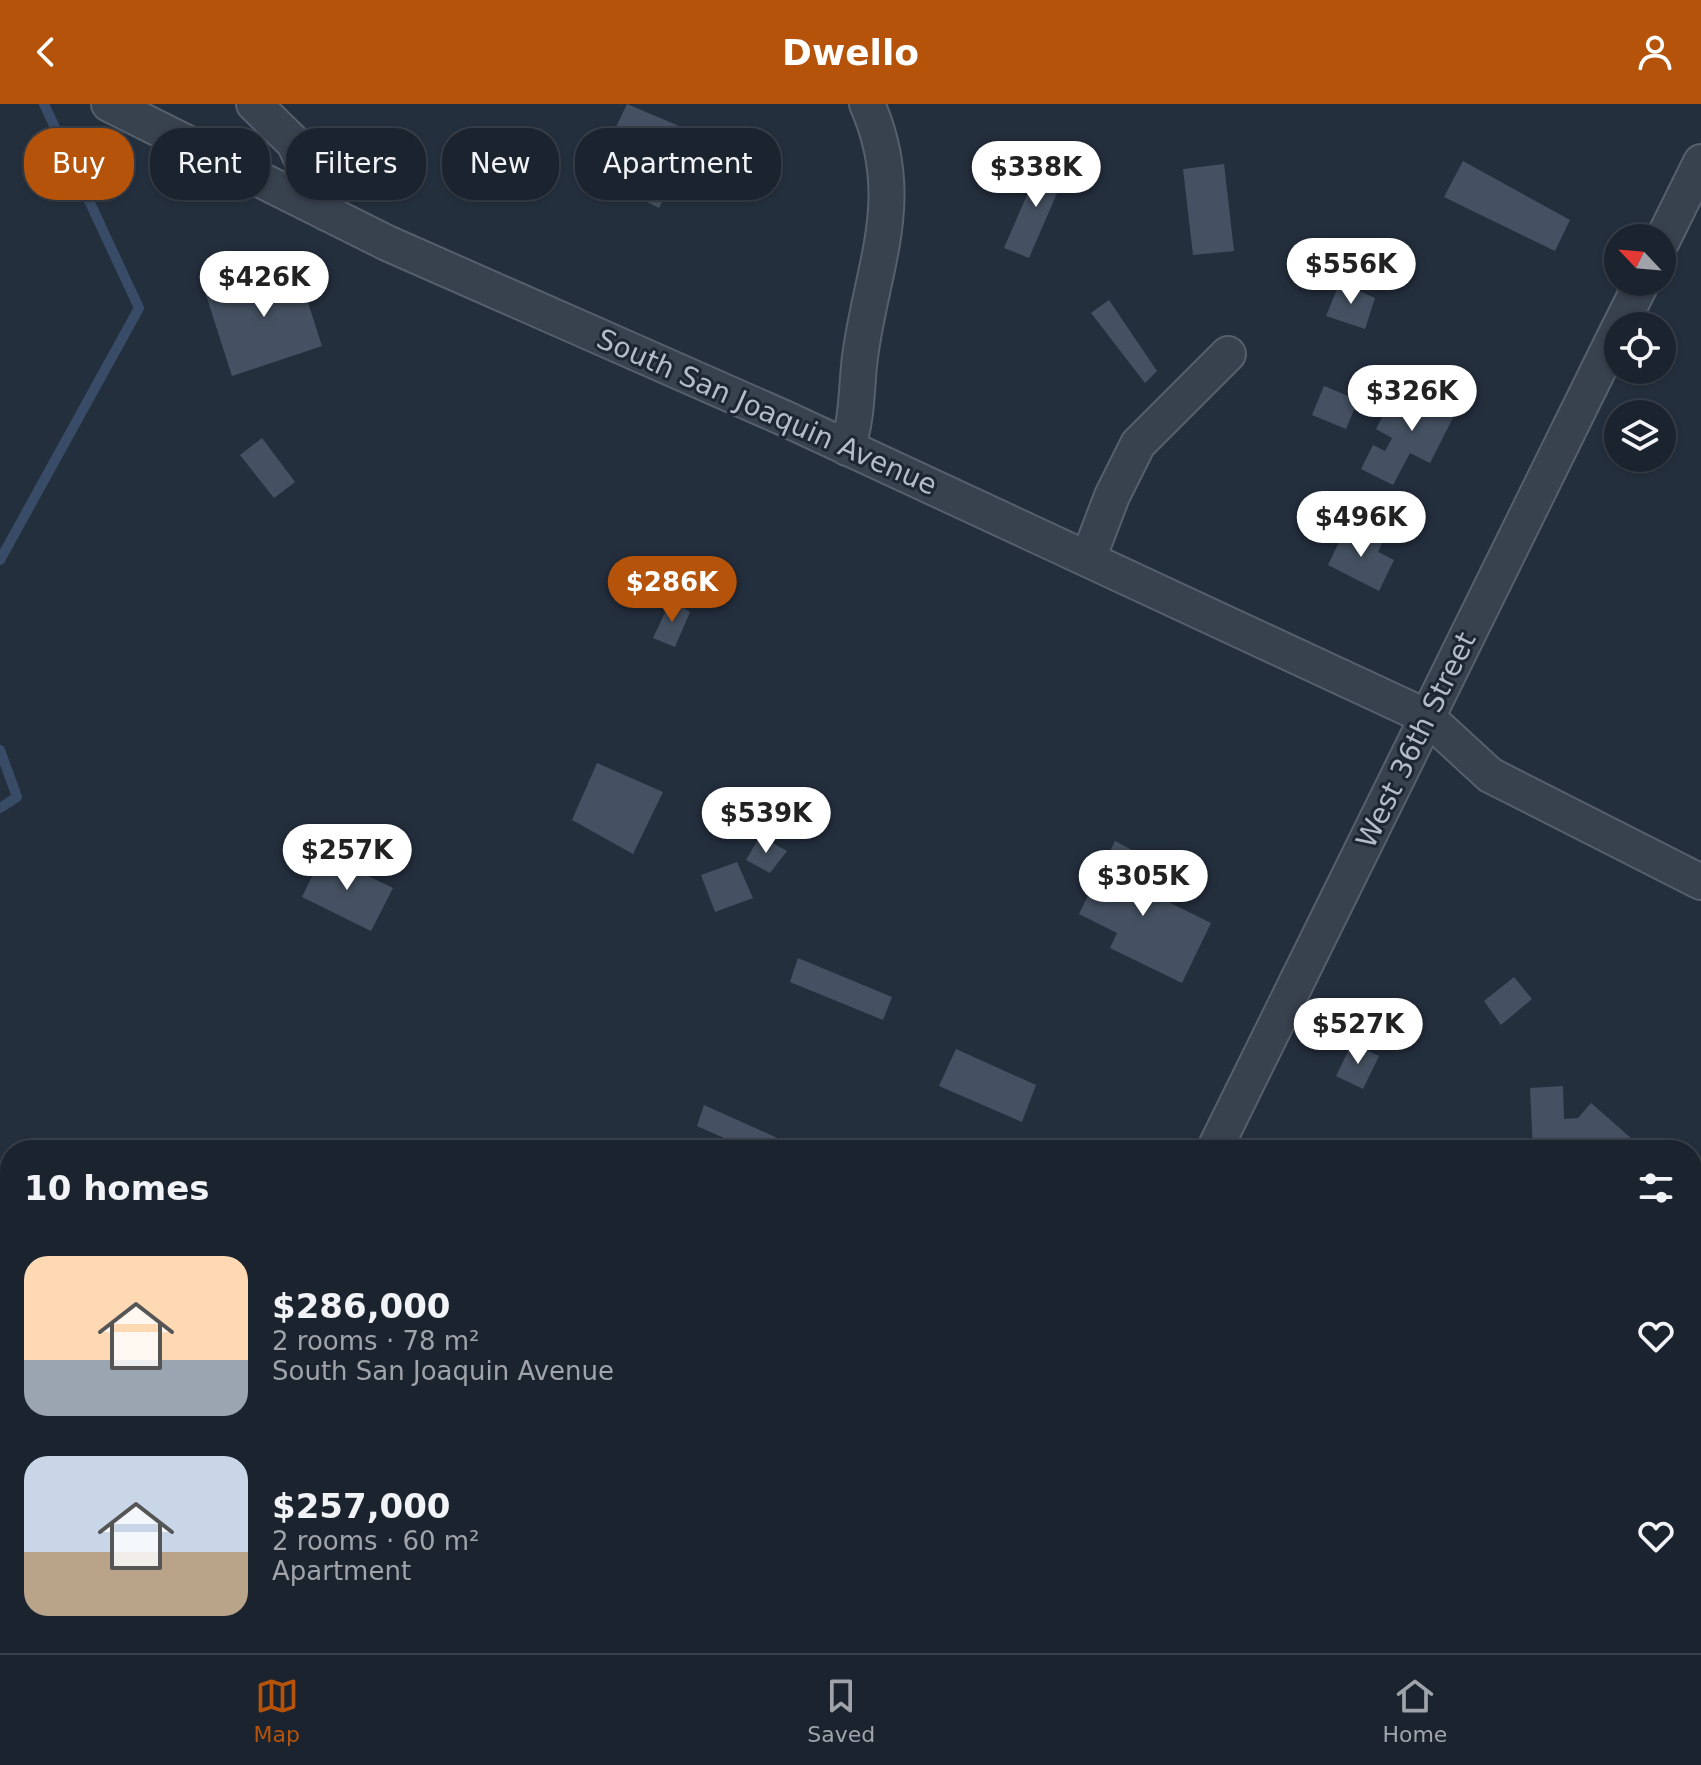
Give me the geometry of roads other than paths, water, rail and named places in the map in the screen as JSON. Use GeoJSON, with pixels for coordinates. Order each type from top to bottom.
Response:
{"type":"FeatureCollection","features":[{"type":"Feature","properties":{"kind":"street","name":"South San Joaquin Avenue"},"geometry":{"type":"LineString","coordinates":[[109,104],[327,213],[847,448],[1427,717],[1490,775],[1701,882]]}},
{"type":"Feature","properties":{"kind":"street"},"geometry":{"type":"LineString","coordinates":[[254,104],[294,143],[327,213]]}},
{"type":"Feature","properties":{"kind":"street"},"geometry":{"type":"LineString","coordinates":[[847,448],[857,411],[860,356],[884,251],[887,202],[877,124],[867,104]]}},
{"type":"Feature","properties":{"kind":"street"},"geometry":{"type":"LineString","coordinates":[[1670,224],[1701,162]]}},
{"type":"Feature","properties":{"kind":"street"},"geometry":{"type":"LineString","coordinates":[[1088,559],[1112,496],[1138,444],[1228,354]]}},
{"type":"Feature","properties":{"kind":"street","name":"West 36th Street"},"geometry":{"type":"LineString","coordinates":[[1219,1140],[1604,358]]}},
{"type":"Feature","properties":{"kind":"waterway"},"geometry":{"type":"LineString","coordinates":[[0,560],[139,308],[44,104]]}},
{"type":"Feature","properties":{"kind":"waterway"},"geometry":{"type":"LineString","coordinates":[[0,750],[17,797],[0,808]]}}]}
